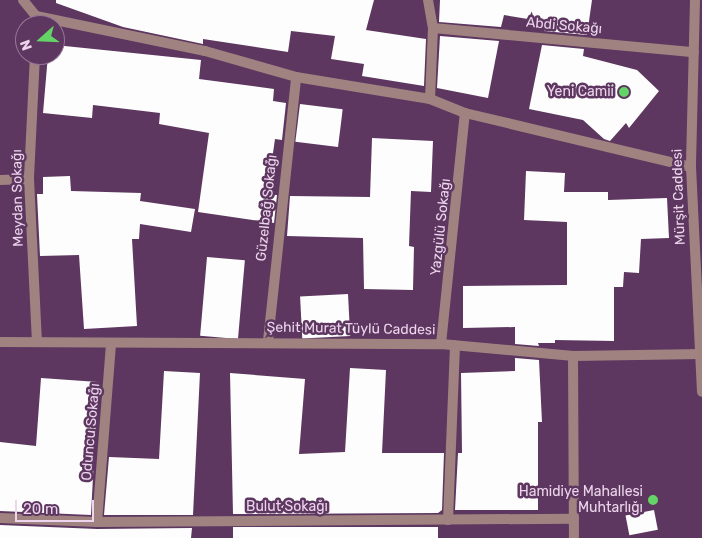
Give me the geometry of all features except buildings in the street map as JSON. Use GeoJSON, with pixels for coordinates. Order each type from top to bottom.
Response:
{"type":"FeatureCollection","features":[{"type":"Feature","properties":{"kind":"street"},"geometry":{"type":"LineString","coordinates":[[23,0],[32,15]]}},
{"type":"Feature","properties":{"kind":"street"},"geometry":{"type":"LineString","coordinates":[[428,0],[433,28],[430,99]]}},
{"type":"Feature","properties":{"kind":"street","name":"Mürşit Caddesi"},"geometry":{"type":"LineString","coordinates":[[696,0],[691,167],[702,392]]}},
{"type":"Feature","properties":{"kind":"street"},"geometry":{"type":"LineString","coordinates":[[65,26],[205,51],[296,77],[430,99],[465,113],[691,167]]}},
{"type":"Feature","properties":{"kind":"street","name":"Abdi Sokağı"},"geometry":{"type":"LineString","coordinates":[[433,28],[694,52]]}},
{"type":"Feature","properties":{"kind":"street","name":"Meydan Sokağı"},"geometry":{"type":"LineString","coordinates":[[35,65],[29,179],[37,340]]}},
{"type":"Feature","properties":{"kind":"street","name":"Güzelbağ Sokağı"},"geometry":{"type":"LineString","coordinates":[[268,341],[296,77]]}},
{"type":"Feature","properties":{"kind":"street","name":"Yazgülü Sokağı"},"geometry":{"type":"LineString","coordinates":[[441,344],[465,113]]}},
{"type":"Feature","properties":{"kind":"street"},"geometry":{"type":"LineString","coordinates":[[0,180],[29,179]]}},
{"type":"Feature","properties":{"kind":"street","name":"Şehit Murat Tüylü Caddesi"},"geometry":{"type":"LineString","coordinates":[[0,342],[37,340],[112,344],[268,341],[441,344],[572,356],[701,354]]}},
{"type":"Feature","properties":{"kind":"street","name":"Oduncu Sokağı"},"geometry":{"type":"LineString","coordinates":[[98,522],[112,344]]}},
{"type":"Feature","properties":{"kind":"street"},"geometry":{"type":"LineString","coordinates":[[448,520],[455,345]]}},
{"type":"Feature","properties":{"kind":"street"},"geometry":{"type":"LineString","coordinates":[[572,356],[574,538]]}},
{"type":"Feature","properties":{"kind":"street","name":"Bulut Sokağı"},"geometry":{"type":"LineString","coordinates":[[0,518],[98,522],[574,519]]}},
{"type":"Feature","properties":{"kind":"place","name":"Yeni Camii"},"geometry":{"type":"Point","coordinates":[624,92]}},
{"type":"Feature","properties":{"kind":"place","name":"Hamidiye Mahallesi Muhtarlığı"},"geometry":{"type":"Point","coordinates":[653,500]}}]}
